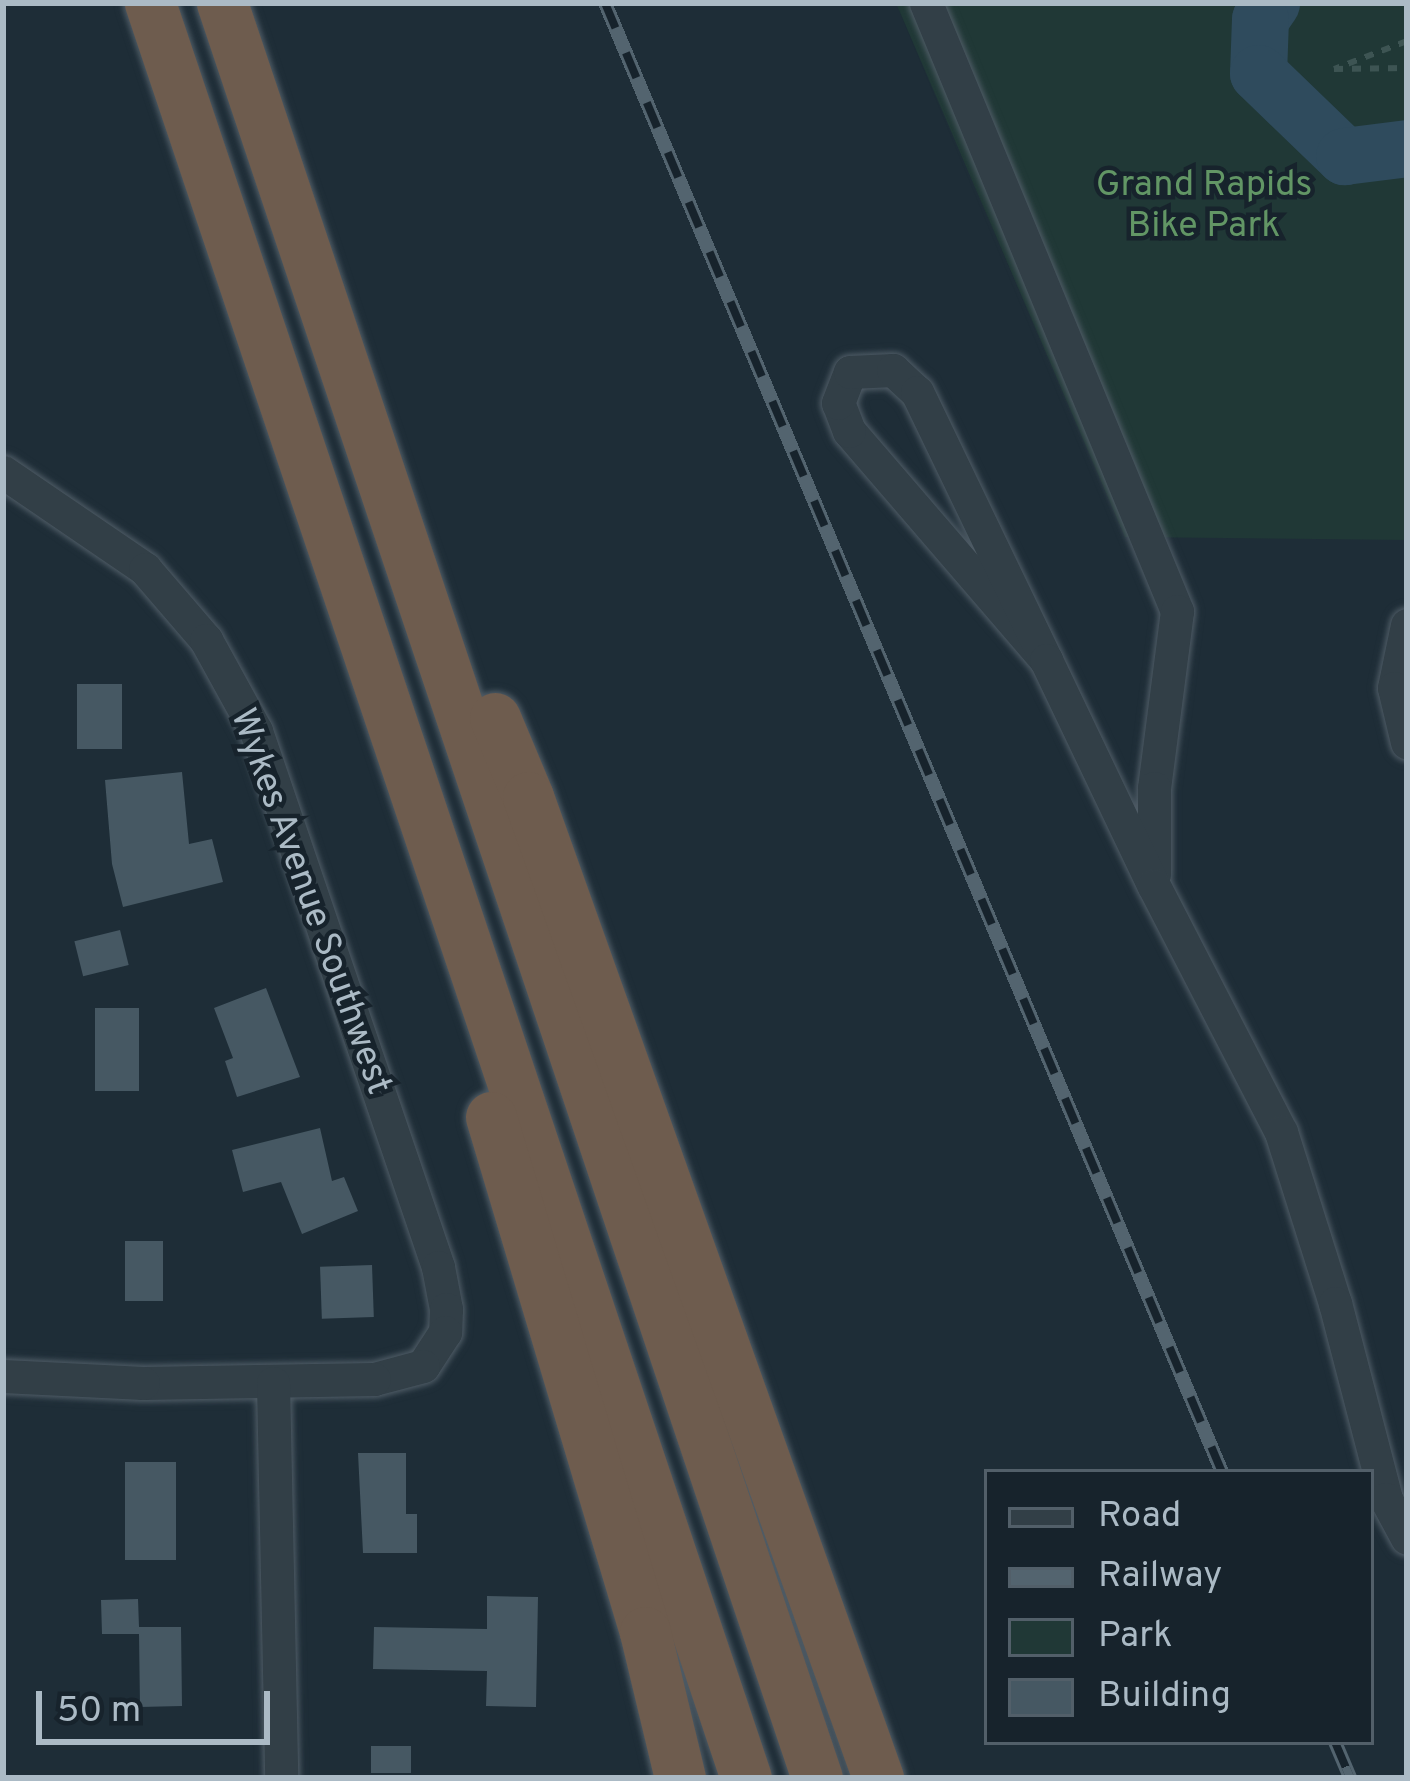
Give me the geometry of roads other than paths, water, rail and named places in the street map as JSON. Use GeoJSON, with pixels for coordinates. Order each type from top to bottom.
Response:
{"type":"FeatureCollection","features":[{"type":"Feature","properties":{"kind":"highway"},"geometry":{"type":"LineString","coordinates":[[150,3],[746,1778]]}},
{"type":"Feature","properties":{"kind":"highway"},"geometry":{"type":"LineString","coordinates":[[222,3],[817,1778]]}},
{"type":"Feature","properties":{"kind":"highway"},"geometry":{"type":"LineString","coordinates":[[382,480],[528,796],[878,1778]]}},
{"type":"Feature","properties":{"kind":"highway"},"geometry":{"type":"LineString","coordinates":[[352,607],[514,1199],[652,1654],[680,1778]]}},
{"type":"Feature","properties":{"kind":"street"},"geometry":{"type":"LineString","coordinates":[[926,3],[1177,611],[1154,788],[1154,886]]}},
{"type":"Feature","properties":{"kind":"street"},"geometry":{"type":"LineString","coordinates":[[1046,660],[849,430],[838,403],[850,372],[893,370],[917,392],[1046,660],[1154,886],[1281,1132],[1335,1303],[1386,1499],[1407,1538]]}},
{"type":"Feature","properties":{"kind":"street","name":"Wykes Avenue Southwest"},"geometry":{"type":"LineString","coordinates":[[3,472],[145,569],[206,640],[256,731],[438,1268],[445,1332],[423,1366],[374,1379],[273,1383]]}},
{"type":"Feature","properties":{"kind":"street"},"geometry":{"type":"LineString","coordinates":[[1407,626],[1394,688],[1407,742]]}},
{"type":"Feature","properties":{"kind":"street"},"geometry":{"type":"LineString","coordinates":[[3,1376],[273,1383],[281,1778]]}},
{"type":"Feature","properties":{"kind":"waterway"},"geometry":{"type":"LineString","coordinates":[[1271,3],[1260,19],[1258,73],[1344,156],[1407,148]]}},
{"type":"Feature","properties":{"kind":"railway"},"geometry":{"type":"LineString","coordinates":[[605,3],[1221,1469]]}},
{"type":"Feature","properties":{"kind":"railway"},"geometry":{"type":"LineString","coordinates":[[1336,1745],[1350,1778]]}},
{"type":"Feature","properties":{"kind":"park label","name":"Grand Rapids Bike Park"},"geometry":{"type":"Point","coordinates":[1204,206]}}]}
